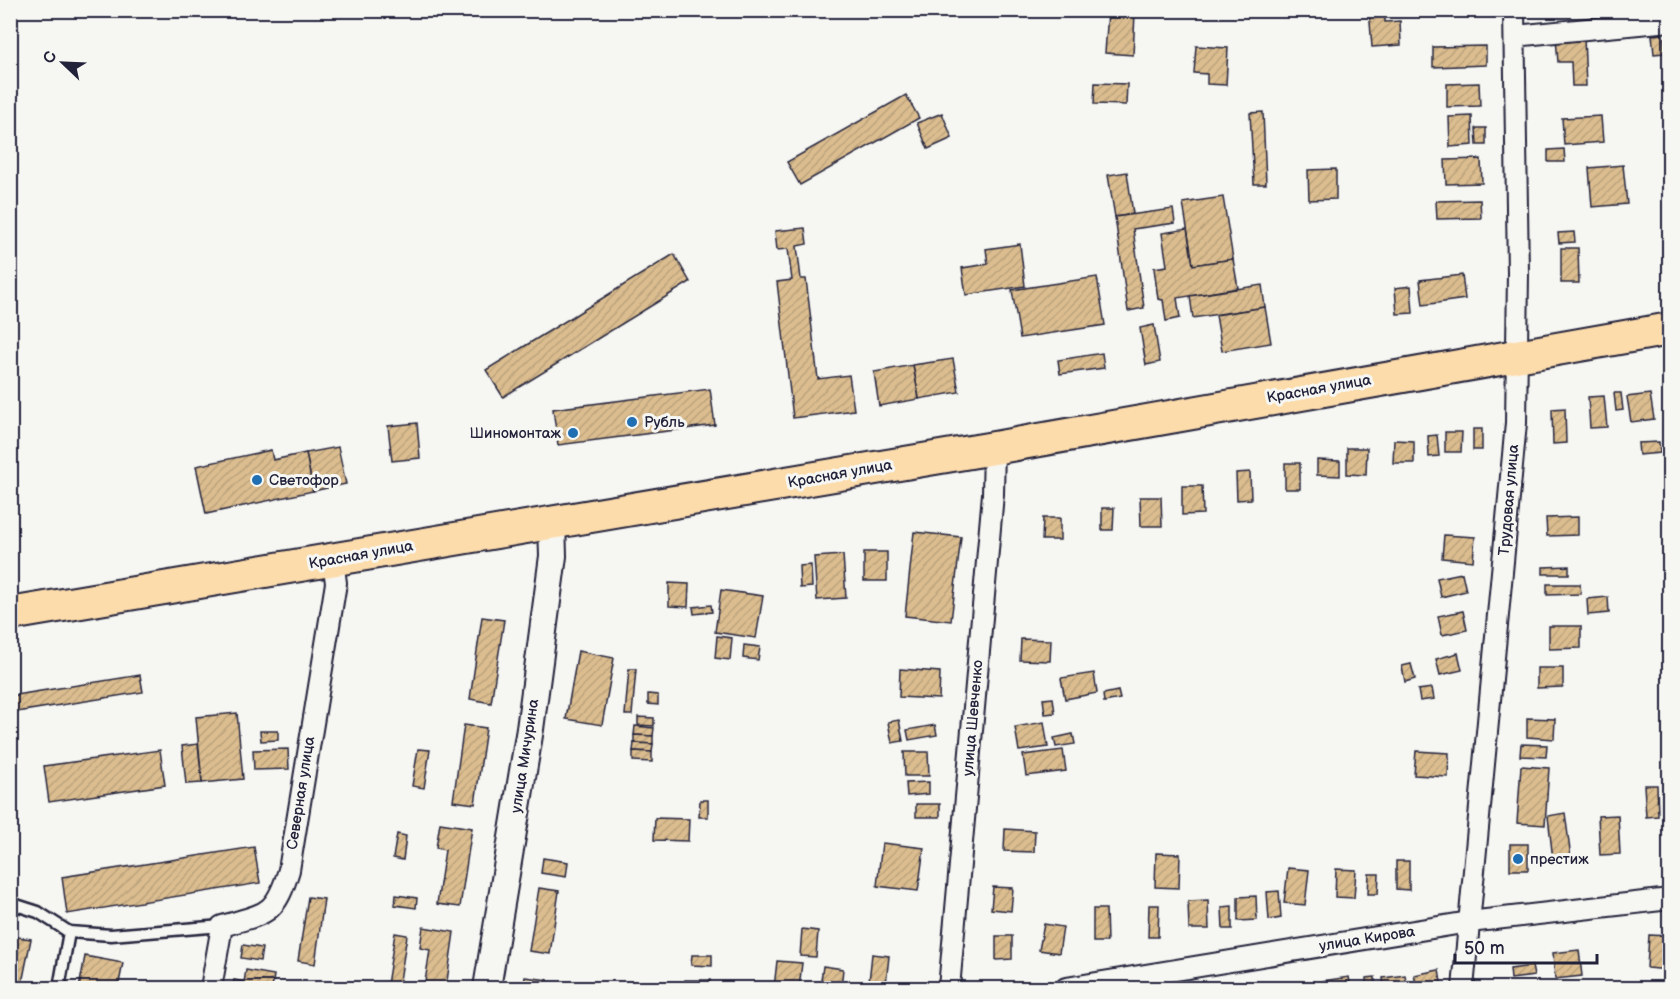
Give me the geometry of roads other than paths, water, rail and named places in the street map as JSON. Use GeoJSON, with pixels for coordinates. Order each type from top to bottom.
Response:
{"type":"FeatureCollection","features":[{"type":"Feature","properties":{"kind":"main road","name":"Красная улица"},"geometry":{"type":"LineString","coordinates":[[10,614],[993,448],[1517,354],[1670,329]]}},
{"type":"Feature","properties":{"kind":"street","name":"Трудовая улица"},"geometry":{"type":"LineString","coordinates":[[1463,988],[1516,423],[1514,10]]}},
{"type":"Feature","properties":{"kind":"street"},"geometry":{"type":"LineString","coordinates":[[1515,36],[1670,21]]}},
{"type":"Feature","properties":{"kind":"street","name":"улица Шевченко"},"geometry":{"type":"LineString","coordinates":[[949,988],[993,494],[993,448]]}},
{"type":"Feature","properties":{"kind":"street","name":"улица Мичурина"},"geometry":{"type":"LineString","coordinates":[[487,988],[531,717],[553,556],[552,522]]}},
{"type":"Feature","properties":{"kind":"street","name":"Северная улица"},"geometry":{"type":"LineString","coordinates":[[222,926],[260,915],[280,900],[289,870],[336,583],[333,560]]}},
{"type":"Feature","properties":{"kind":"street","name":"улица Кирова"},"geometry":{"type":"LineString","coordinates":[[1066,988],[1469,922],[1670,899]]}},
{"type":"Feature","properties":{"kind":"street"},"geometry":{"type":"LineString","coordinates":[[211,988],[222,926]]}},
{"type":"Feature","properties":{"kind":"lane"},"geometry":{"type":"LineString","coordinates":[[10,903],[38,912],[69,932],[111,935],[222,926]]}},
{"type":"Feature","properties":{"kind":"lane"},"geometry":{"type":"LineString","coordinates":[[59,988],[69,932]]}},
{"type":"Feature","properties":{"kind":"place","name":"Рубль"},"geometry":{"type":"Point","coordinates":[632,422]}},
{"type":"Feature","properties":{"kind":"place","name":"Шиномонтаж"},"geometry":{"type":"Point","coordinates":[573,433]}},
{"type":"Feature","properties":{"kind":"place","name":"Светофор"},"geometry":{"type":"Point","coordinates":[257,480]}},
{"type":"Feature","properties":{"kind":"place","name":"престиж"},"geometry":{"type":"Point","coordinates":[1518,859]}}]}
